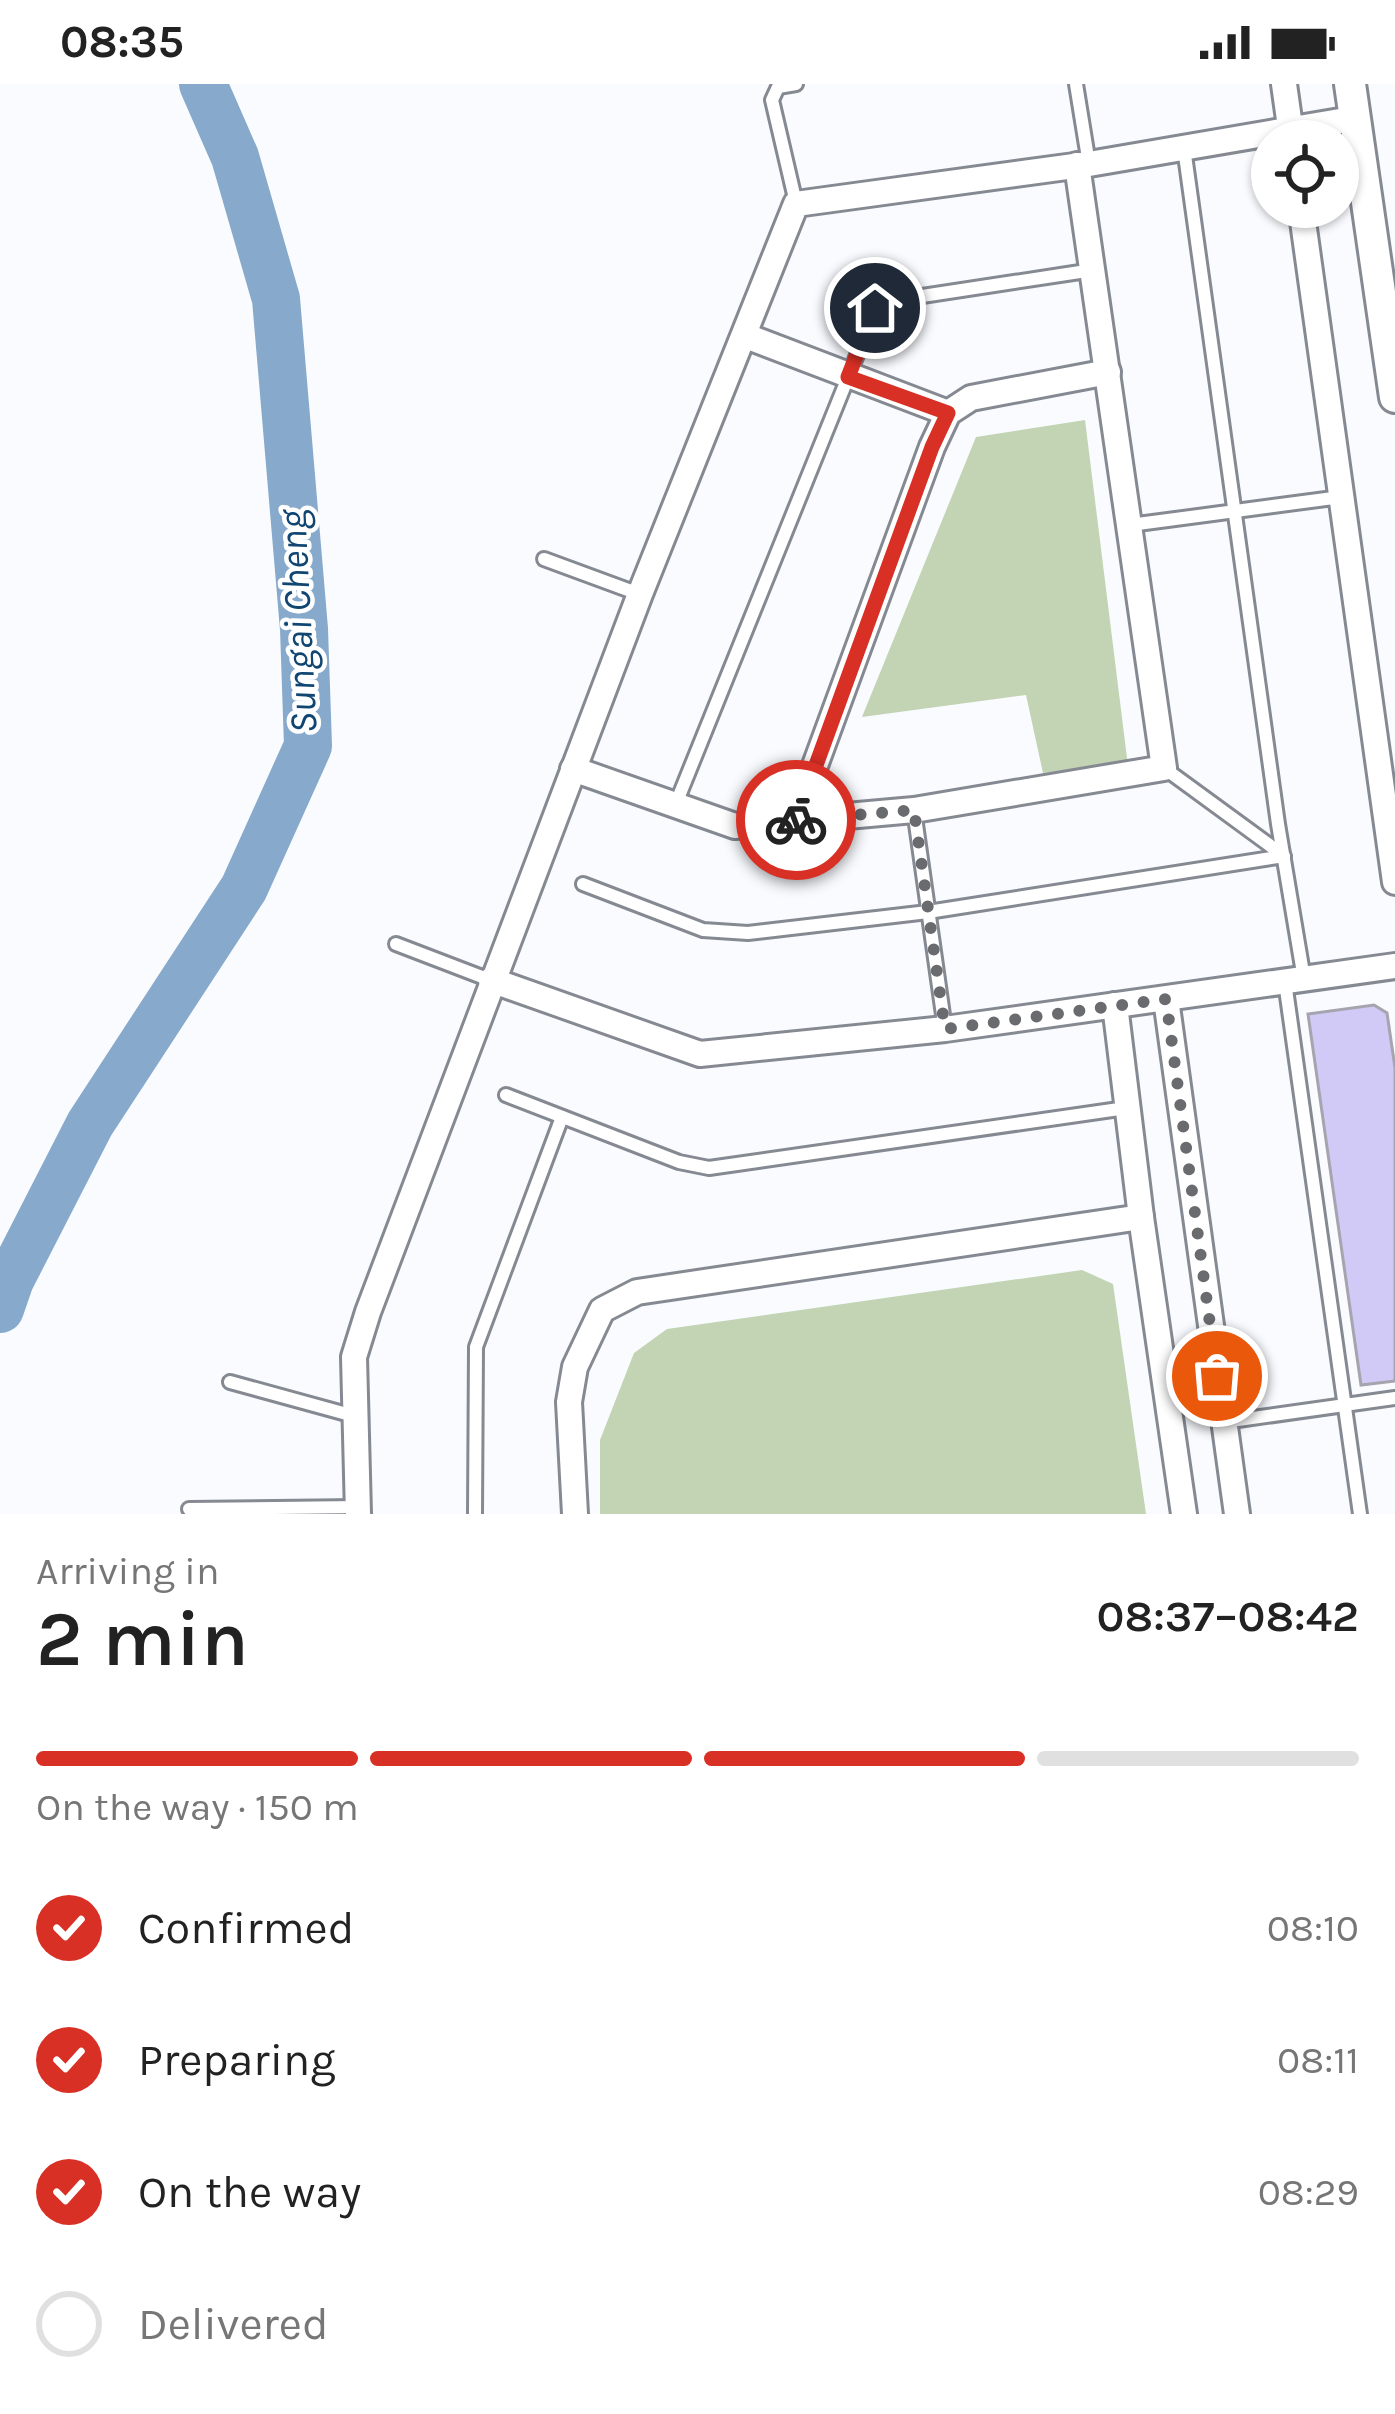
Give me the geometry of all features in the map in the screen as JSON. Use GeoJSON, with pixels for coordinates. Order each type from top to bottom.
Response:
{"type":"FeatureCollection","features":[{"type":"Feature","properties":{"kind":"street"},"geometry":{"type":"LineString","coordinates":[[1284,84],[1289,120]]}},
{"type":"Feature","properties":{"kind":"street"},"geometry":{"type":"LineString","coordinates":[[1350,84],[1395,397]]}},
{"type":"Feature","properties":{"kind":"street"},"geometry":{"type":"LineString","coordinates":[[1345,120],[1352,118]]}},
{"type":"Feature","properties":{"kind":"street"},"geometry":{"type":"LineString","coordinates":[[358,1510],[354,1357],[368,1312],[640,594],[796,205],[1251,140]]}},
{"type":"Feature","properties":{"kind":"street"},"geometry":{"type":"LineString","coordinates":[[573,769],[735,826],[914,810],[1164,768],[1083,164]]}},
{"type":"Feature","properties":{"kind":"street"},"geometry":{"type":"LineString","coordinates":[[1304,228],[1395,881]]}},
{"type":"Feature","properties":{"kind":"street"},"geometry":{"type":"LineString","coordinates":[[746,336],[948,413]]}},
{"type":"Feature","properties":{"kind":"street"},"geometry":{"type":"LineString","coordinates":[[795,820],[948,413],[971,398],[1108,372]]}},
{"type":"Feature","properties":{"kind":"street"},"geometry":{"type":"LineString","coordinates":[[491,980],[700,1054],[945,1029],[1395,966]]}},
{"type":"Feature","properties":{"kind":"street"},"geometry":{"type":"LineString","coordinates":[[1166,999],[1237,1514]]}},
{"type":"Feature","properties":{"kind":"street"},"geometry":{"type":"LineString","coordinates":[[1115,1005],[1184,1514]]}},
{"type":"Feature","properties":{"kind":"street"},"geometry":{"type":"LineString","coordinates":[[575,1514],[569,1402],[575,1367],[602,1310],[637,1292],[1141,1217]]}},
{"type":"Feature","properties":{"kind":"lane"},"geometry":{"type":"LineString","coordinates":[[796,84],[778,87],[772,100],[796,205]]}},
{"type":"Feature","properties":{"kind":"lane"},"geometry":{"type":"LineString","coordinates":[[1076,84],[1083,164]]}},
{"type":"Feature","properties":{"kind":"lane"},"geometry":{"type":"LineString","coordinates":[[1184,148],[1284,856],[1360,1514]]}},
{"type":"Feature","properties":{"kind":"lane"},"geometry":{"type":"LineString","coordinates":[[675,806],[875,308],[883,302],[1094,270]]}},
{"type":"Feature","properties":{"kind":"lane"},"geometry":{"type":"LineString","coordinates":[[1130,525],[1340,497]]}},
{"type":"Feature","properties":{"kind":"lane"},"geometry":{"type":"LineString","coordinates":[[544,559],[640,594]]}},
{"type":"Feature","properties":{"kind":"lane"},"geometry":{"type":"LineString","coordinates":[[1164,768],[1284,856]]}},
{"type":"Feature","properties":{"kind":"lane"},"geometry":{"type":"LineString","coordinates":[[914,810],[945,1029]]}},
{"type":"Feature","properties":{"kind":"lane"},"geometry":{"type":"LineString","coordinates":[[583,884],[703,930],[723,933],[928,912],[1284,856]]}},
{"type":"Feature","properties":{"kind":"lane"},"geometry":{"type":"LineString","coordinates":[[396,944],[491,980]]}},
{"type":"Feature","properties":{"kind":"lane"},"geometry":{"type":"LineString","coordinates":[[506,1095],[679,1162],[709,1168],[1126,1108]]}},
{"type":"Feature","properties":{"kind":"lane"},"geometry":{"type":"LineString","coordinates":[[475,1514],[476,1347],[562,1118]]}},
{"type":"Feature","properties":{"kind":"lane"},"geometry":{"type":"LineString","coordinates":[[230,1382],[354,1416]]}},
{"type":"Feature","properties":{"kind":"lane"},"geometry":{"type":"LineString","coordinates":[[1223,1423],[1395,1398]]}},
{"type":"Feature","properties":{"kind":"lane"},"geometry":{"type":"LineString","coordinates":[[189,1509],[358,1510]]}},
{"type":"Feature","properties":{"kind":"green space"},"geometry":{"type":"Polygon","coordinates":[[[1085,420],[1128,766],[1043,773],[1026,695],[862,717],[976,437],[1085,420]]]}},
{"type":"Feature","properties":{"kind":"green space"},"geometry":{"type":"Polygon","coordinates":[[[1082,1270],[1113,1284],[1146,1514],[600,1514],[600,1440],[634,1353],[667,1329],[1082,1270]]]}},
{"type":"Feature","properties":{"kind":"building"},"geometry":{"type":"Polygon","coordinates":[[[1374,1005],[1387,1013],[1395,1068],[1395,1381],[1361,1385],[1308,1014],[1374,1005]]]}},
{"type":"Feature","properties":{"kind":"waterway","name":"Sungai Cheng"},"geometry":{"type":"LineString","coordinates":[[0,1309],[10,1280],[90,1124],[244,888],[308,746],[304,629],[276,299],[235,157],[203,84]]}},
{"type":"Feature","properties":{"kind":"way so far"},"geometry":{"type":"LineString","coordinates":[[796,820],[914,810],[945,1029],[1166,999],[1217,1376]]}},
{"type":"Feature","properties":{"kind":"route"},"geometry":{"type":"LineString","coordinates":[[796,820],[948,413],[848,377],[875,308]]}}]}
